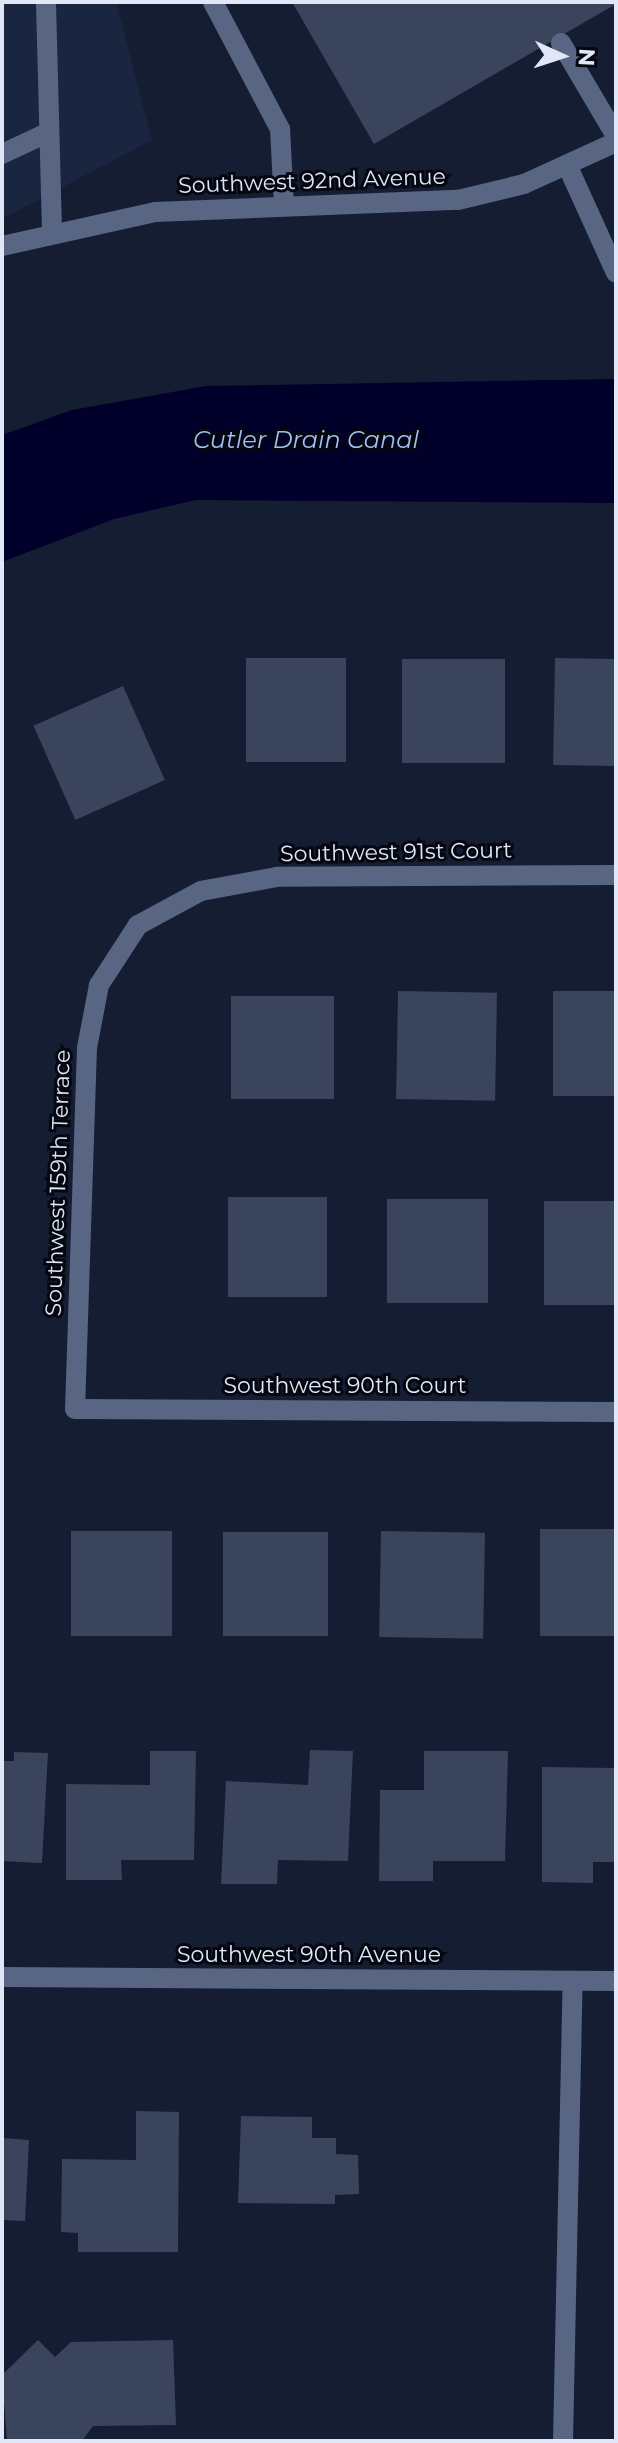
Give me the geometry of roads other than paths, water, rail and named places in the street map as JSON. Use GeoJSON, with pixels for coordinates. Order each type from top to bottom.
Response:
{"type":"FeatureCollection","features":[{"type":"Feature","properties":{"kind":"street"},"geometry":{"type":"LineString","coordinates":[[46,2],[52,232]]}},
{"type":"Feature","properties":{"kind":"street"},"geometry":{"type":"LineString","coordinates":[[213,2],[280,129],[284,205]]}},
{"type":"Feature","properties":{"kind":"street"},"geometry":{"type":"LineString","coordinates":[[561,43],[616,136]]}},
{"type":"Feature","properties":{"kind":"street"},"geometry":{"type":"LineString","coordinates":[[2,154],[49,132]]}},
{"type":"Feature","properties":{"kind":"street","name":"Southwest 92nd Avenue"},"geometry":{"type":"LineString","coordinates":[[2,246],[52,232],[155,212],[458,200],[568,167],[616,142]]}},
{"type":"Feature","properties":{"kind":"street"},"geometry":{"type":"LineString","coordinates":[[568,167],[616,273]]}},
{"type":"Feature","properties":{"kind":"street","name":"Southwest 91st Court"},"geometry":{"type":"LineString","coordinates":[[180,899],[227,884],[301,875],[616,875]]}},
{"type":"Feature","properties":{"kind":"street","name":"Southwest 159th Terrace"},"geometry":{"type":"LineString","coordinates":[[75,1409],[83,1082],[91,1017],[99,985],[122,941],[180,899]]}},
{"type":"Feature","properties":{"kind":"street","name":"Southwest 90th Court"},"geometry":{"type":"LineString","coordinates":[[75,1409],[616,1412]]}},
{"type":"Feature","properties":{"kind":"street","name":"Southwest 90th Avenue"},"geometry":{"type":"LineString","coordinates":[[2,1977],[616,1981]]}},
{"type":"Feature","properties":{"kind":"street"},"geometry":{"type":"LineString","coordinates":[[563,2441],[573,1981]]}},
{"type":"Feature","properties":{"kind":"water","name":"Cutler Drain Canal"},"geometry":{"type":"Polygon","coordinates":[[[616,379],[616,503],[196,500],[114,519],[2,562],[2,435],[72,410],[206,386],[616,379]]]}}]}
